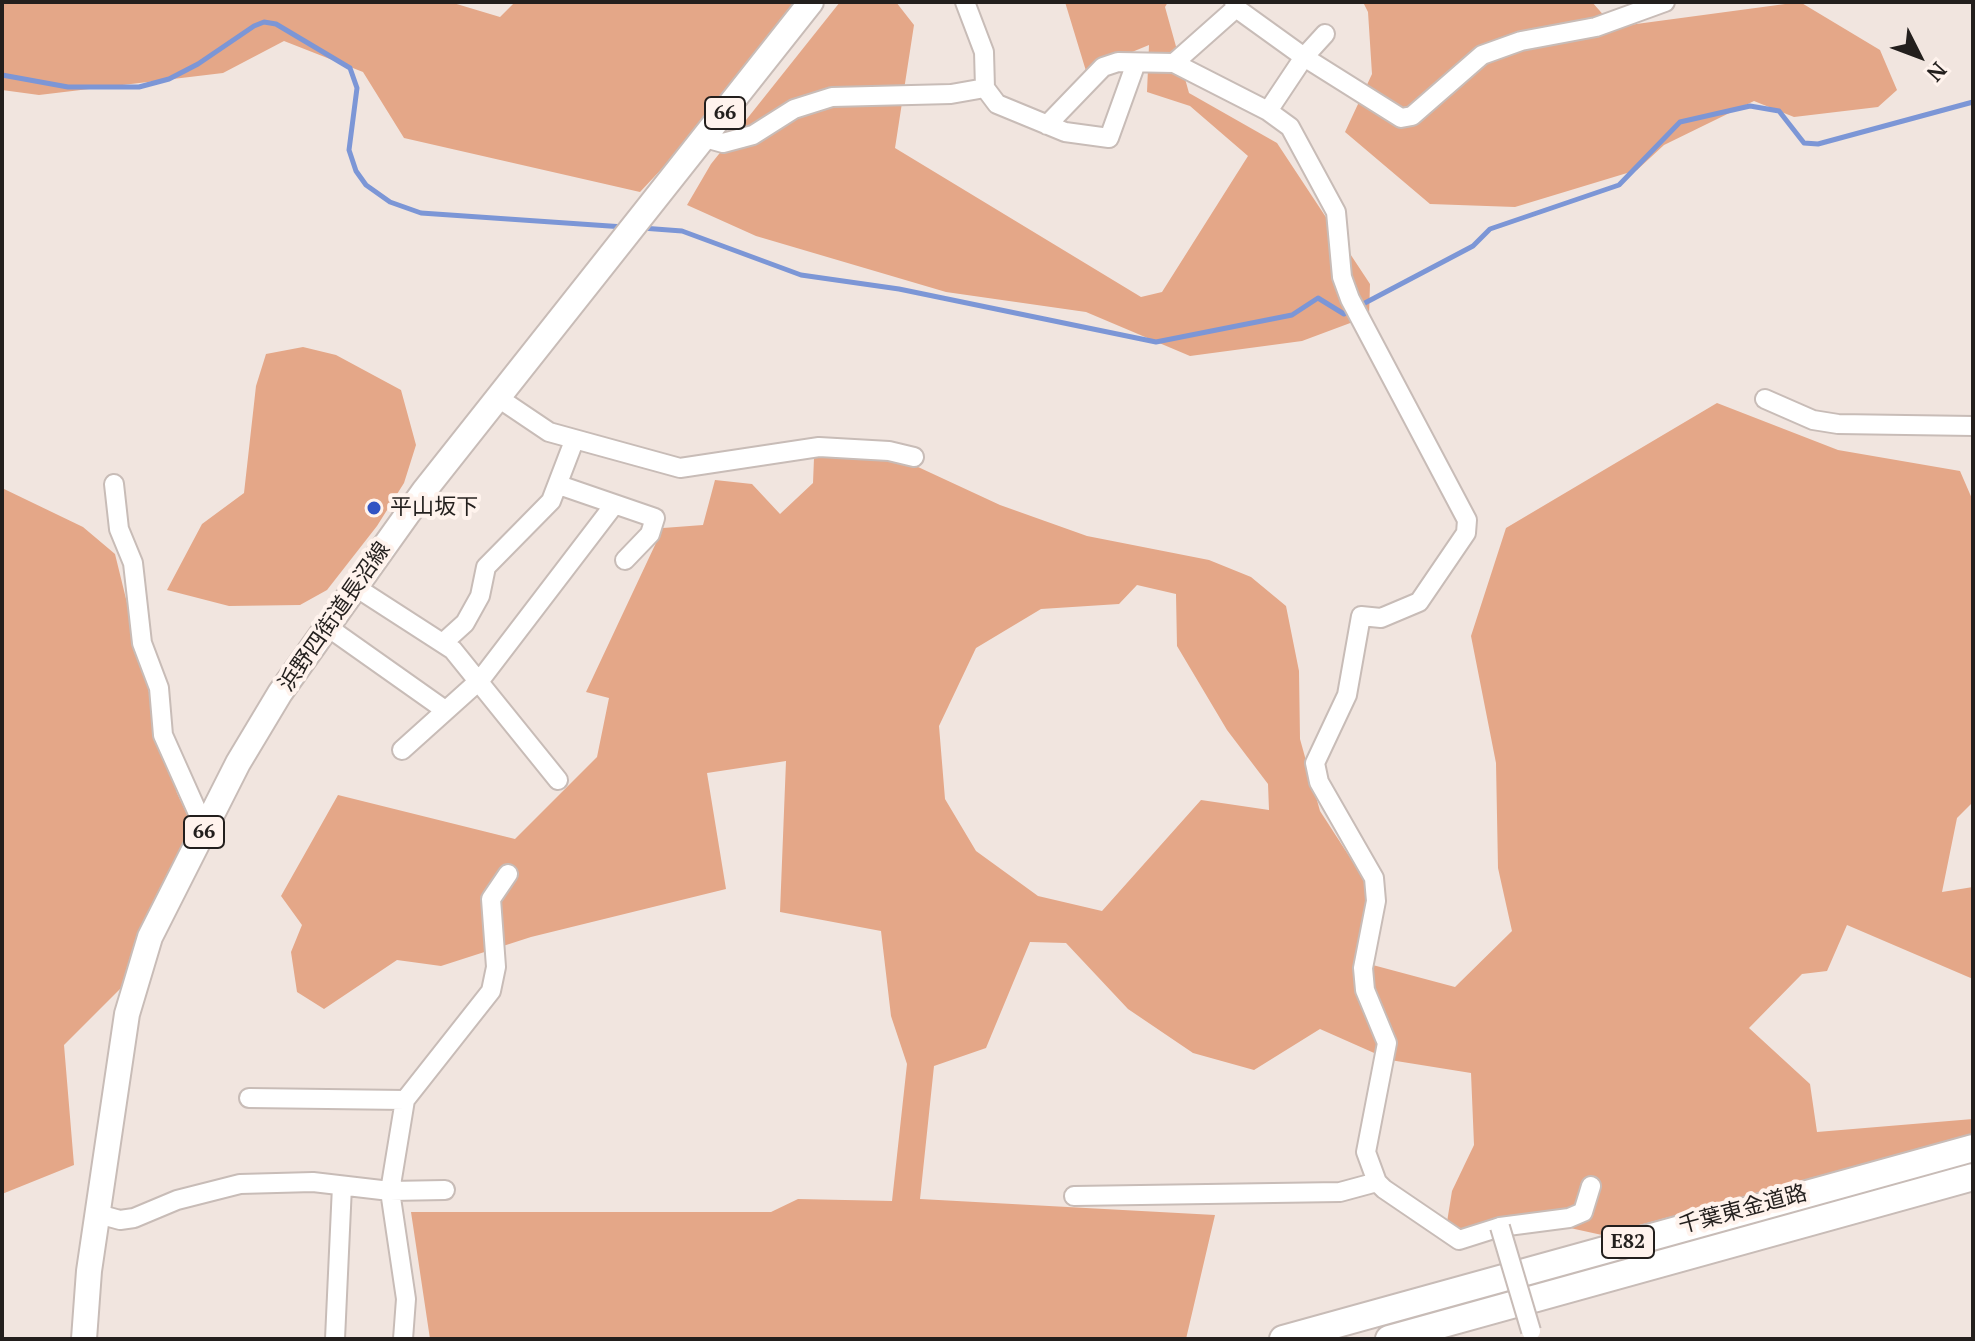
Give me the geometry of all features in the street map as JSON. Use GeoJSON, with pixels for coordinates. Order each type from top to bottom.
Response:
{"type":"FeatureCollection","features":[{"type":"Feature","properties":{"kind":"highway","name":"千葉東金道路"},"geometry":{"type":"LineString","coordinates":[[1283,1339],[1973,1148]]}},
{"type":"Feature","properties":{"kind":"highway","name":"千葉東金道路"},"geometry":{"type":"LineString","coordinates":[[1389,1339],[1973,1177]]}},
{"type":"Feature","properties":{"kind":"main road","name":"浜野四街道長沼線"},"geometry":{"type":"LineString","coordinates":[[84,1339],[89,1271],[127,1014],[150,937],[238,763],[280,693],[424,491],[811,2]]}},
{"type":"Feature","properties":{"kind":"street"},"geometry":{"type":"LineString","coordinates":[[965,2],[984,52],[985,88],[997,104],[1065,132],[1109,138],[1136,63]]}},
{"type":"Feature","properties":{"kind":"street"},"geometry":{"type":"LineString","coordinates":[[1174,63],[1235,5],[1304,57],[1401,118],[1412,116],[1482,55],[1521,41],[1596,27],[1665,2]]}},
{"type":"Feature","properties":{"kind":"street"},"geometry":{"type":"LineString","coordinates":[[1268,111],[1304,57],[1325,34]]}},
{"type":"Feature","properties":{"kind":"street"},"geometry":{"type":"LineString","coordinates":[[1047,125],[1103,67],[1118,62],[1174,63],[1268,111],[1290,127],[1336,212],[1342,277],[1350,299],[1467,520],[1466,533],[1419,602],[1381,618],[1361,616],[1347,695],[1315,763],[1319,782],[1374,878],[1376,901],[1363,968],[1365,990],[1387,1043],[1366,1152],[1377,1182],[1459,1240],[1500,1227],[1569,1218],[1583,1212],[1591,1186]]}},
{"type":"Feature","properties":{"kind":"street"},"geometry":{"type":"LineString","coordinates":[[705,138],[723,143],[753,135],[794,109],[832,97],[951,94],[985,88]]}},
{"type":"Feature","properties":{"kind":"street"},"geometry":{"type":"LineString","coordinates":[[497,397],[549,432],[680,468],[819,447],[889,451],[914,457]]}},
{"type":"Feature","properties":{"kind":"street"},"geometry":{"type":"LineString","coordinates":[[1765,399],[1813,420],[1838,424],[1973,426]]}},
{"type":"Feature","properties":{"kind":"street"},"geometry":{"type":"LineString","coordinates":[[444,642],[465,623],[480,596],[486,567],[551,501],[574,441]]}},
{"type":"Feature","properties":{"kind":"street"},"geometry":{"type":"LineString","coordinates":[[114,484],[119,529],[133,563],[142,643],[159,688],[163,735],[205,829]]}},
{"type":"Feature","properties":{"kind":"street"},"geometry":{"type":"LineString","coordinates":[[559,485],[655,518],[650,534],[625,560]]}},
{"type":"Feature","properties":{"kind":"street"},"geometry":{"type":"LineString","coordinates":[[402,750],[481,679],[614,505]]}},
{"type":"Feature","properties":{"kind":"street"},"geometry":{"type":"LineString","coordinates":[[357,588],[417,629],[444,642],[481,679],[558,780]]}},
{"type":"Feature","properties":{"kind":"street"},"geometry":{"type":"LineString","coordinates":[[329,628],[445,710]]}},
{"type":"Feature","properties":{"kind":"street"},"geometry":{"type":"LineString","coordinates":[[403,1339],[406,1299],[390,1191],[405,1100],[491,991],[496,967],[491,899],[508,874]]}},
{"type":"Feature","properties":{"kind":"street"},"geometry":{"type":"LineString","coordinates":[[249,1098],[405,1100]]}},
{"type":"Feature","properties":{"kind":"street"},"geometry":{"type":"LineString","coordinates":[[98,1214],[120,1220],[134,1218],[177,1200],[240,1184],[313,1182],[390,1191],[445,1190]]}},
{"type":"Feature","properties":{"kind":"street"},"geometry":{"type":"LineString","coordinates":[[1074,1196],[1340,1192],[1377,1182]]}},
{"type":"Feature","properties":{"kind":"street"},"geometry":{"type":"LineString","coordinates":[[335,1339],[342,1186]]}},
{"type":"Feature","properties":{"kind":"street"},"geometry":{"type":"LineString","coordinates":[[1500,1227],[1532,1335]]}},
{"type":"Feature","properties":{"kind":"shaded area"},"geometry":{"type":"Polygon","coordinates":[[[2,2],[450,2],[500,17],[515,2],[801,2],[759,65],[640,192],[404,138],[363,72],[284,41],[223,73],[39,95],[2,90],[2,2]]]}},
{"type":"Feature","properties":{"kind":"shaded area"},"geometry":{"type":"Polygon","coordinates":[[[840,2],[896,2],[914,25],[895,148],[1141,297],[1162,292],[1248,156],[1190,106],[1147,92],[1149,45],[1086,71],[1065,2],[1168,2],[1165,7],[1189,93],[1277,143],[1370,284],[1369,316],[1302,341],[1190,356],[1086,312],[946,292],[756,236],[687,205],[711,164],[840,2]]]}},
{"type":"Feature","properties":{"kind":"shaded area"},"geometry":{"type":"Polygon","coordinates":[[[1363,2],[1592,2],[1614,27],[1800,2],[1880,50],[1897,90],[1878,107],[1794,117],[1754,101],[1664,145],[1637,170],[1515,207],[1430,204],[1345,132],[1372,74],[1368,12],[1363,2]]]}},
{"type":"Feature","properties":{"kind":"shaded area"},"geometry":{"type":"Polygon","coordinates":[[[303,347],[336,355],[401,390],[416,445],[404,483],[377,526],[327,590],[300,605],[229,606],[167,590],[202,524],[244,493],[256,386],[266,354],[303,347]]]}},
{"type":"Feature","properties":{"kind":"shaded area"},"geometry":{"type":"Polygon","coordinates":[[[1717,403],[1838,450],[1960,471],[1973,501],[1973,802],[1957,818],[1942,892],[1973,887],[1973,979],[1847,925],[1827,971],[1802,974],[1749,1028],[1810,1084],[1817,1132],[1973,1119],[1973,1136],[1602,1235],[1561,1226],[1478,1236],[1447,1222],[1452,1191],[1474,1145],[1471,1073],[1390,1060],[1320,1029],[1254,1070],[1193,1053],[1128,1009],[1066,943],[1030,942],[986,1048],[934,1066],[920,1199],[1215,1215],[1186,1339],[430,1339],[411,1212],[771,1212],[798,1199],[892,1201],[907,1064],[891,1016],[881,931],[780,912],[786,761],[707,773],[726,889],[531,937],[441,966],[397,960],[324,1009],[297,992],[291,952],[302,925],[281,896],[338,795],[515,839],[597,757],[609,698],[586,692],[663,528],[703,525],[715,480],[752,484],[780,514],[813,483],[814,458],[890,454],[1000,505],[1087,536],[1209,560],[1251,577],[1286,606],[1299,671],[1300,739],[1320,811],[1364,879],[1373,929],[1369,964],[1455,987],[1512,931],[1498,868],[1496,763],[1471,636],[1506,528],[1717,403]],[[1137,585],[1119,604],[1041,609],[976,648],[939,726],[945,799],[976,851],[1038,896],[1102,911],[1201,800],[1269,810],[1268,784],[1227,730],[1177,646],[1176,594],[1137,585]]]}},
{"type":"Feature","properties":{"kind":"shaded area"},"geometry":{"type":"Polygon","coordinates":[[[2,488],[83,527],[115,554],[157,725],[177,793],[194,829],[128,981],[64,1045],[74,1165],[2,1194],[2,488]]]}},
{"type":"Feature","properties":{"kind":"waterway"},"geometry":{"type":"LineString","coordinates":[[2,75],[68,87],[139,87],[169,79],[198,64],[254,26],[264,22],[276,24],[350,68],[357,88],[349,150],[356,171],[366,185],[390,202],[421,213],[624,227]]}},
{"type":"Feature","properties":{"kind":"waterway"},"geometry":{"type":"LineString","coordinates":[[642,228],[682,231],[801,275],[899,289],[1156,342],[1292,315],[1318,298],[1344,314],[1473,246],[1490,229],[1619,185],[1680,122],[1750,106],[1779,111],[1804,143],[1818,144],[1973,102]]}},
{"type":"Feature","properties":{"kind":"place","name":"平山坂下"},"geometry":{"type":"Point","coordinates":[374,508]}}]}
